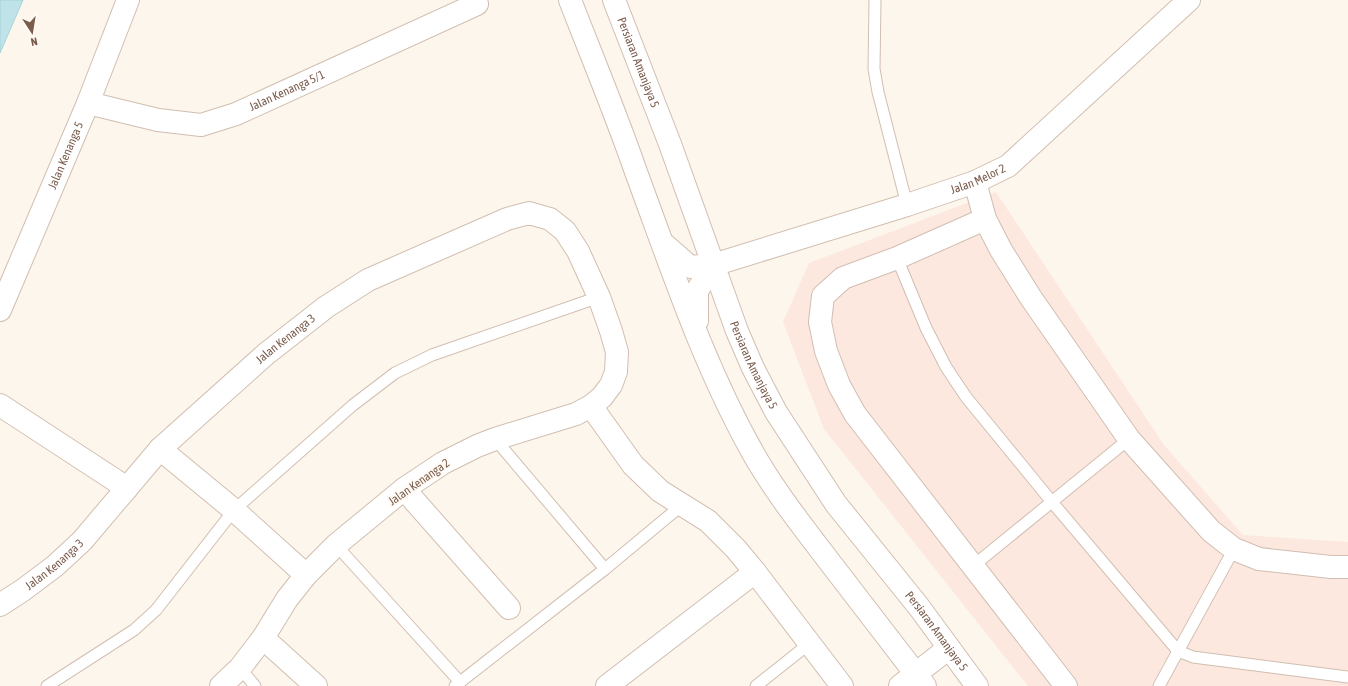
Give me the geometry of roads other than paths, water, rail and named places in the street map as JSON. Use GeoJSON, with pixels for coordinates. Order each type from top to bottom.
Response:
{"type":"FeatureCollection","features":[{"type":"Feature","properties":{"kind":"street","name":"Jalan Kenanga 5"},"geometry":{"type":"LineString","coordinates":[[0,310],[88,103],[128,0]]}},
{"type":"Feature","properties":{"kind":"street"},"geometry":{"type":"LineString","coordinates":[[570,0],[697,333],[716,378],[758,461],[784,501],[914,682],[948,648]]}},
{"type":"Feature","properties":{"kind":"street","name":"Persiaran Amanjaya 5"},"geometry":{"type":"LineString","coordinates":[[614,0],[670,144],[737,331],[753,368],[776,412],[836,504],[919,607],[977,686]]}},
{"type":"Feature","properties":{"kind":"street","name":"Jalan Melor 2"},"geometry":{"type":"LineString","coordinates":[[662,242],[690,267],[713,265],[975,182],[1008,166],[1188,0]]}},
{"type":"Feature","properties":{"kind":"street","name":"Jalan Kenanga 5/1"},"geometry":{"type":"LineString","coordinates":[[88,103],[158,120],[201,125],[236,114],[477,4]]}},
{"type":"Feature","properties":{"kind":"street"},"geometry":{"type":"LineString","coordinates":[[975,182],[985,219],[1001,250],[1031,298],[1129,439],[1211,531],[1234,549],[1259,559],[1331,567],[1348,567]]}},
{"type":"Feature","properties":{"kind":"street","name":"Jalan Kenanga 3"},"geometry":{"type":"LineString","coordinates":[[0,605],[55,566],[82,541],[160,449],[266,354],[326,307],[368,280],[507,218],[529,213],[550,219],[565,231],[578,251],[599,297]]}},
{"type":"Feature","properties":{"kind":"street"},"geometry":{"type":"LineString","coordinates":[[985,219],[897,258],[843,278],[823,296],[820,322],[826,350],[838,385],[855,414],[1066,686]]}},
{"type":"Feature","properties":{"kind":"street"},"geometry":{"type":"LineString","coordinates":[[697,333],[697,291],[713,265]]}},
{"type":"Feature","properties":{"kind":"street","name":"Jalan Kenanga 2"},"geometry":{"type":"LineString","coordinates":[[221,686],[240,668],[262,638],[287,599],[306,575],[336,545],[404,489],[443,463],[495,439],[576,414],[591,406],[602,397],[611,385],[616,372],[617,352],[599,297]]}},
{"type":"Feature","properties":{"kind":"street"},"geometry":{"type":"LineString","coordinates":[[0,405],[126,488]]}},
{"type":"Feature","properties":{"kind":"street"},"geometry":{"type":"LineString","coordinates":[[591,406],[633,465],[660,491],[708,521],[736,549],[842,686]]}},
{"type":"Feature","properties":{"kind":"street"},"geometry":{"type":"LineString","coordinates":[[160,449],[234,510],[306,575]]}},
{"type":"Feature","properties":{"kind":"street"},"geometry":{"type":"LineString","coordinates":[[404,489],[509,608]]}},
{"type":"Feature","properties":{"kind":"street"},"geometry":{"type":"LineString","coordinates":[[607,686],[755,572]]}},
{"type":"Feature","properties":{"kind":"street"},"geometry":{"type":"LineString","coordinates":[[262,638],[316,686]]}},
{"type":"Feature","properties":{"kind":"lane"},"geometry":{"type":"LineString","coordinates":[[875,0],[874,69],[878,92],[906,205]]}},
{"type":"Feature","properties":{"kind":"lane"},"geometry":{"type":"LineString","coordinates":[[897,258],[926,328],[946,367],[966,397],[1052,502],[1178,651],[1193,657],[1348,677]]}},
{"type":"Feature","properties":{"kind":"lane"},"geometry":{"type":"LineString","coordinates":[[47,686],[134,630],[156,610],[234,510],[353,405],[395,372],[432,355],[599,297]]}},
{"type":"Feature","properties":{"kind":"lane"},"geometry":{"type":"LineString","coordinates":[[495,439],[605,569]]}},
{"type":"Feature","properties":{"kind":"lane"},"geometry":{"type":"LineString","coordinates":[[973,566],[1129,439]]}},
{"type":"Feature","properties":{"kind":"lane"},"geometry":{"type":"LineString","coordinates":[[336,545],[458,684],[605,569],[682,505]]}},
{"type":"Feature","properties":{"kind":"lane"},"geometry":{"type":"LineString","coordinates":[[1159,686],[1234,549]]}},
{"type":"Feature","properties":{"kind":"lane"},"geometry":{"type":"LineString","coordinates":[[756,686],[810,643]]}},
{"type":"Feature","properties":{"kind":"lane"},"geometry":{"type":"LineString","coordinates":[[240,668],[255,686]]}},
{"type":"Feature","properties":{"kind":"water"},"geometry":{"type":"Polygon","coordinates":[[[0,0],[23,0],[0,53],[0,0]]]}}]}
